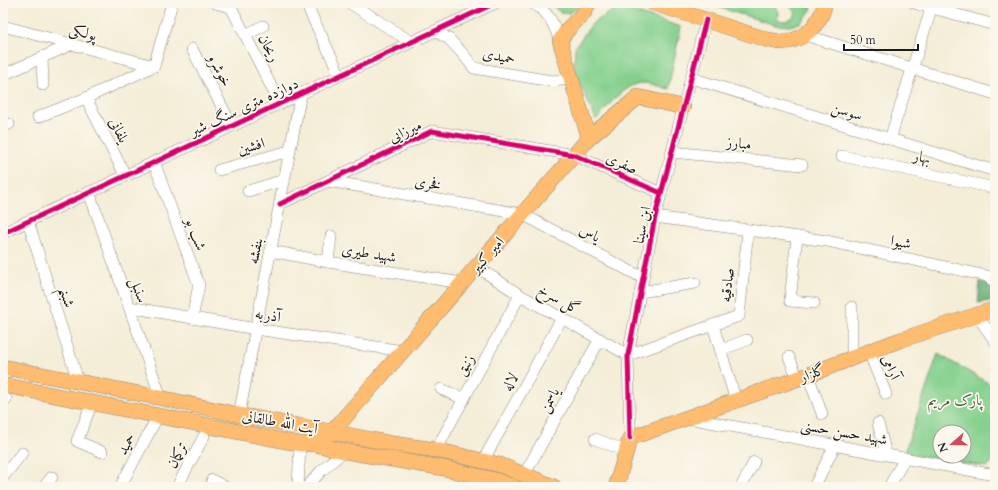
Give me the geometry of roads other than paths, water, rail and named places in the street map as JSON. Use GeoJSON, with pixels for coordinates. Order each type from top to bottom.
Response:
{"type":"FeatureCollection","features":[{"type":"Feature","properties":{"kind":"main road"},"geometry":{"type":"LineString","coordinates":[[589,138],[560,41],[569,27],[586,8],[597,3]]}},
{"type":"Feature","properties":{"kind":"main road"},"geometry":{"type":"LineString","coordinates":[[653,3],[768,40],[781,42],[794,40],[805,35],[815,26],[822,15],[825,3]]}},
{"type":"Feature","properties":{"kind":"main road","name":"امیر کبیر"},"geometry":{"type":"LineString","coordinates":[[307,444],[332,432],[589,138],[638,97],[684,107]]}},
{"type":"Feature","properties":{"kind":"main road","name":"گلزار"},"geometry":{"type":"LineString","coordinates":[[628,445],[688,418],[803,377],[900,340],[995,309]]}},
{"type":"Feature","properties":{"kind":"main road","name":"آیت الله طالقانی"},"geometry":{"type":"LineString","coordinates":[[3,367],[78,381],[239,415],[394,444],[436,450],[500,465],[554,487]]}},
{"type":"Feature","properties":{"kind":"main road","name":"آیت الله طالقانی"},"geometry":{"type":"LineString","coordinates":[[4,395],[92,403],[158,416],[203,430],[307,444],[344,452],[443,468],[496,480],[514,487]]}},
{"type":"Feature","properties":{"kind":"main road"},"geometry":{"type":"LineString","coordinates":[[203,430],[204,407]]}},
{"type":"Feature","properties":{"kind":"main road"},"geometry":{"type":"LineString","coordinates":[[391,460],[394,444]]}},
{"type":"Feature","properties":{"kind":"main road","name":"ابن سینا"},"geometry":{"type":"LineString","coordinates":[[616,487],[628,445]]}},
{"type":"Feature","properties":{"kind":"street"},"geometry":{"type":"LineString","coordinates":[[38,117],[86,98],[154,66],[172,3]]}},
{"type":"Feature","properties":{"kind":"street"},"geometry":{"type":"LineString","coordinates":[[215,3],[232,5]]}},
{"type":"Feature","properties":{"kind":"street"},"geometry":{"type":"LineString","coordinates":[[350,3],[411,42]]}},
{"type":"Feature","properties":{"kind":"street"},"geometry":{"type":"LineString","coordinates":[[532,3],[549,16],[560,41]]}},
{"type":"Feature","properties":{"kind":"street"},"geometry":{"type":"LineString","coordinates":[[914,3],[932,5],[994,22]]}},
{"type":"Feature","properties":{"kind":"street","name":"دوازده متری سنگ شیر"},"geometry":{"type":"LineString","coordinates":[[3,233],[493,4]]}},
{"type":"Feature","properties":{"kind":"street","name":"ریحان"},"geometry":{"type":"LineString","coordinates":[[232,5],[245,35],[280,104]]}},
{"type":"Feature","properties":{"kind":"street"},"geometry":{"type":"LineString","coordinates":[[890,139],[932,5]]}},
{"type":"Feature","properties":{"kind":"street"},"geometry":{"type":"LineString","coordinates":[[309,10],[340,76]]}},
{"type":"Feature","properties":{"kind":"street","name":"ابن سینا"},"geometry":{"type":"LineString","coordinates":[[628,445],[628,355],[655,217],[706,20]]}},
{"type":"Feature","properties":{"kind":"street","name":"پولکی"},"geometry":{"type":"LineString","coordinates":[[3,26],[154,66]]}},
{"type":"Feature","properties":{"kind":"street"},"geometry":{"type":"LineString","coordinates":[[245,35],[263,26]]}},
{"type":"Feature","properties":{"kind":"street","name":"حمیدی"},"geometry":{"type":"LineString","coordinates":[[435,31],[449,39],[474,68],[552,81],[572,79]]}},
{"type":"Feature","properties":{"kind":"street"},"geometry":{"type":"LineString","coordinates":[[805,35],[995,94]]}},
{"type":"Feature","properties":{"kind":"street"},"geometry":{"type":"LineString","coordinates":[[3,74],[72,44]]}},
{"type":"Feature","properties":{"kind":"street","name":"خوشرو"},"geometry":{"type":"LineString","coordinates":[[192,49],[232,126]]}},
{"type":"Feature","properties":{"kind":"street"},"geometry":{"type":"LineString","coordinates":[[42,57],[43,85]]}},
{"type":"Feature","properties":{"kind":"street","name":"سوسن"},"geometry":{"type":"LineString","coordinates":[[691,78],[995,171]]}},
{"type":"Feature","properties":{"kind":"street","name":"بنفشه"},"geometry":{"type":"LineString","coordinates":[[239,415],[301,94]]}},
{"type":"Feature","properties":{"kind":"street","name":"یلفانی"},"geometry":{"type":"LineString","coordinates":[[86,98],[125,176]]}},
{"type":"Feature","properties":{"kind":"street","name":"میرزایی"},"geometry":{"type":"LineString","coordinates":[[280,204],[432,132],[574,155]]}},
{"type":"Feature","properties":{"kind":"street","name":"افشین"},"geometry":{"type":"LineString","coordinates":[[219,170],[290,151]]}},
{"type":"Feature","properties":{"kind":"street","name":"مبارز"},"geometry":{"type":"LineString","coordinates":[[672,152],[802,165]]}},
{"type":"Feature","properties":{"kind":"street","name":"صفری"},"geometry":{"type":"LineString","coordinates":[[574,155],[661,193]]}},
{"type":"Feature","properties":{"kind":"street","name":"بهار"},"geometry":{"type":"LineString","coordinates":[[842,156],[990,187],[995,185]]}},
{"type":"Feature","properties":{"kind":"street","name":"شب بو"},"geometry":{"type":"LineString","coordinates":[[154,162],[199,285],[192,318]]}},
{"type":"Feature","properties":{"kind":"street"},"geometry":{"type":"LineString","coordinates":[[248,191],[284,180]]}},
{"type":"Feature","properties":{"kind":"street","name":"فخری"},"geometry":{"type":"LineString","coordinates":[[328,181],[522,214]]}},
{"type":"Feature","properties":{"kind":"street","name":"سنبل"},"geometry":{"type":"LineString","coordinates":[[89,192],[160,398]]}},
{"type":"Feature","properties":{"kind":"street","name":"یاس"},"geometry":{"type":"LineString","coordinates":[[522,214],[643,278]]}},
{"type":"Feature","properties":{"kind":"street","name":"شیوا"},"geometry":{"type":"LineString","coordinates":[[655,217],[827,241],[987,276],[995,282]]}},
{"type":"Feature","properties":{"kind":"street","name":"شبنم"},"geometry":{"type":"LineString","coordinates":[[28,221],[78,381]]}},
{"type":"Feature","properties":{"kind":"street","name":"صادقیه"},"geometry":{"type":"LineString","coordinates":[[628,355],[739,316],[748,230]]}},
{"type":"Feature","properties":{"kind":"street"},"geometry":{"type":"LineString","coordinates":[[328,262],[331,236]]}},
{"type":"Feature","properties":{"kind":"street"},"geometry":{"type":"LineString","coordinates":[[797,237],[790,301],[814,303]]}},
{"type":"Feature","properties":{"kind":"street","name":"شهید طیری"},"geometry":{"type":"LineString","coordinates":[[271,251],[328,262],[462,283]]}},
{"type":"Feature","properties":{"kind":"street","name":"گل سرخ"},"geometry":{"type":"LineString","coordinates":[[477,266],[520,294],[628,355]]}},
{"type":"Feature","properties":{"kind":"street"},"geometry":{"type":"LineString","coordinates":[[640,292],[695,283]]}},
{"type":"Feature","properties":{"kind":"street","name":"زنبق"},"geometry":{"type":"LineString","coordinates":[[436,450],[520,294]]}},
{"type":"Feature","properties":{"kind":"street","name":"آذربه"},"geometry":{"type":"LineString","coordinates":[[129,307],[256,329],[403,351]]}},
{"type":"Feature","properties":{"kind":"street"},"geometry":{"type":"LineString","coordinates":[[852,307],[852,358]]}},
{"type":"Feature","properties":{"kind":"street"},"geometry":{"type":"LineString","coordinates":[[977,315],[995,341]]}},
{"type":"Feature","properties":{"kind":"street","name":"لاله"},"geometry":{"type":"LineString","coordinates":[[483,461],[562,318]]}},
{"type":"Feature","properties":{"kind":"street"},"geometry":{"type":"LineString","coordinates":[[713,325],[736,401]]}},
{"type":"Feature","properties":{"kind":"street","name":"یاسمن"},"geometry":{"type":"LineString","coordinates":[[524,475],[600,339]]}},
{"type":"Feature","properties":{"kind":"street"},"geometry":{"type":"LineString","coordinates":[[721,350],[747,340]]}},
{"type":"Feature","properties":{"kind":"street","name":"آرامی"},"geometry":{"type":"LineString","coordinates":[[869,352],[886,394]]}},
{"type":"Feature","properties":{"kind":"street"},"geometry":{"type":"LineString","coordinates":[[789,357],[803,377],[822,414]]}},
{"type":"Feature","properties":{"kind":"street"},"geometry":{"type":"LineString","coordinates":[[441,390],[464,399]]}},
{"type":"Feature","properties":{"kind":"street"},"geometry":{"type":"LineString","coordinates":[[92,403],[77,441],[102,452]]}},
{"type":"Feature","properties":{"kind":"street","name":"حمید"},"geometry":{"type":"LineString","coordinates":[[120,487],[158,416]]}},
{"type":"Feature","properties":{"kind":"street","name":"شهید حسن حسنی"},"geometry":{"type":"LineString","coordinates":[[688,418],[905,458],[993,471]]}},
{"type":"Feature","properties":{"kind":"street"},"geometry":{"type":"LineString","coordinates":[[878,423],[886,454]]}},
{"type":"Feature","properties":{"kind":"street","name":"ترکمان"},"geometry":{"type":"LineString","coordinates":[[177,487],[203,430]]}},
{"type":"Feature","properties":{"kind":"street"},"geometry":{"type":"LineString","coordinates":[[595,439],[628,445]]}},
{"type":"Feature","properties":{"kind":"street"},"geometry":{"type":"LineString","coordinates":[[298,487],[307,444]]}},
{"type":"Feature","properties":{"kind":"street"},"geometry":{"type":"LineString","coordinates":[[814,487],[835,445]]}},
{"type":"Feature","properties":{"kind":"street"},"geometry":{"type":"LineString","coordinates":[[307,487],[321,472],[344,452]]}},
{"type":"Feature","properties":{"kind":"street"},"geometry":{"type":"LineString","coordinates":[[3,477],[22,453]]}},
{"type":"Feature","properties":{"kind":"street"},"geometry":{"type":"LineString","coordinates":[[893,486],[905,458]]}},
{"type":"Feature","properties":{"kind":"street"},"geometry":{"type":"LineString","coordinates":[[741,487],[754,462]]}},
{"type":"Feature","properties":{"kind":"street"},"geometry":{"type":"LineString","coordinates":[[44,487],[52,477]]}},
{"type":"Feature","properties":{"kind":"street"},"geometry":{"type":"LineString","coordinates":[[212,480],[225,487]]}},
{"type":"Feature","properties":{"kind":"park label","name":"پارک مریم"},"geometry":{"type":"Point","coordinates":[955,400]}}]}
